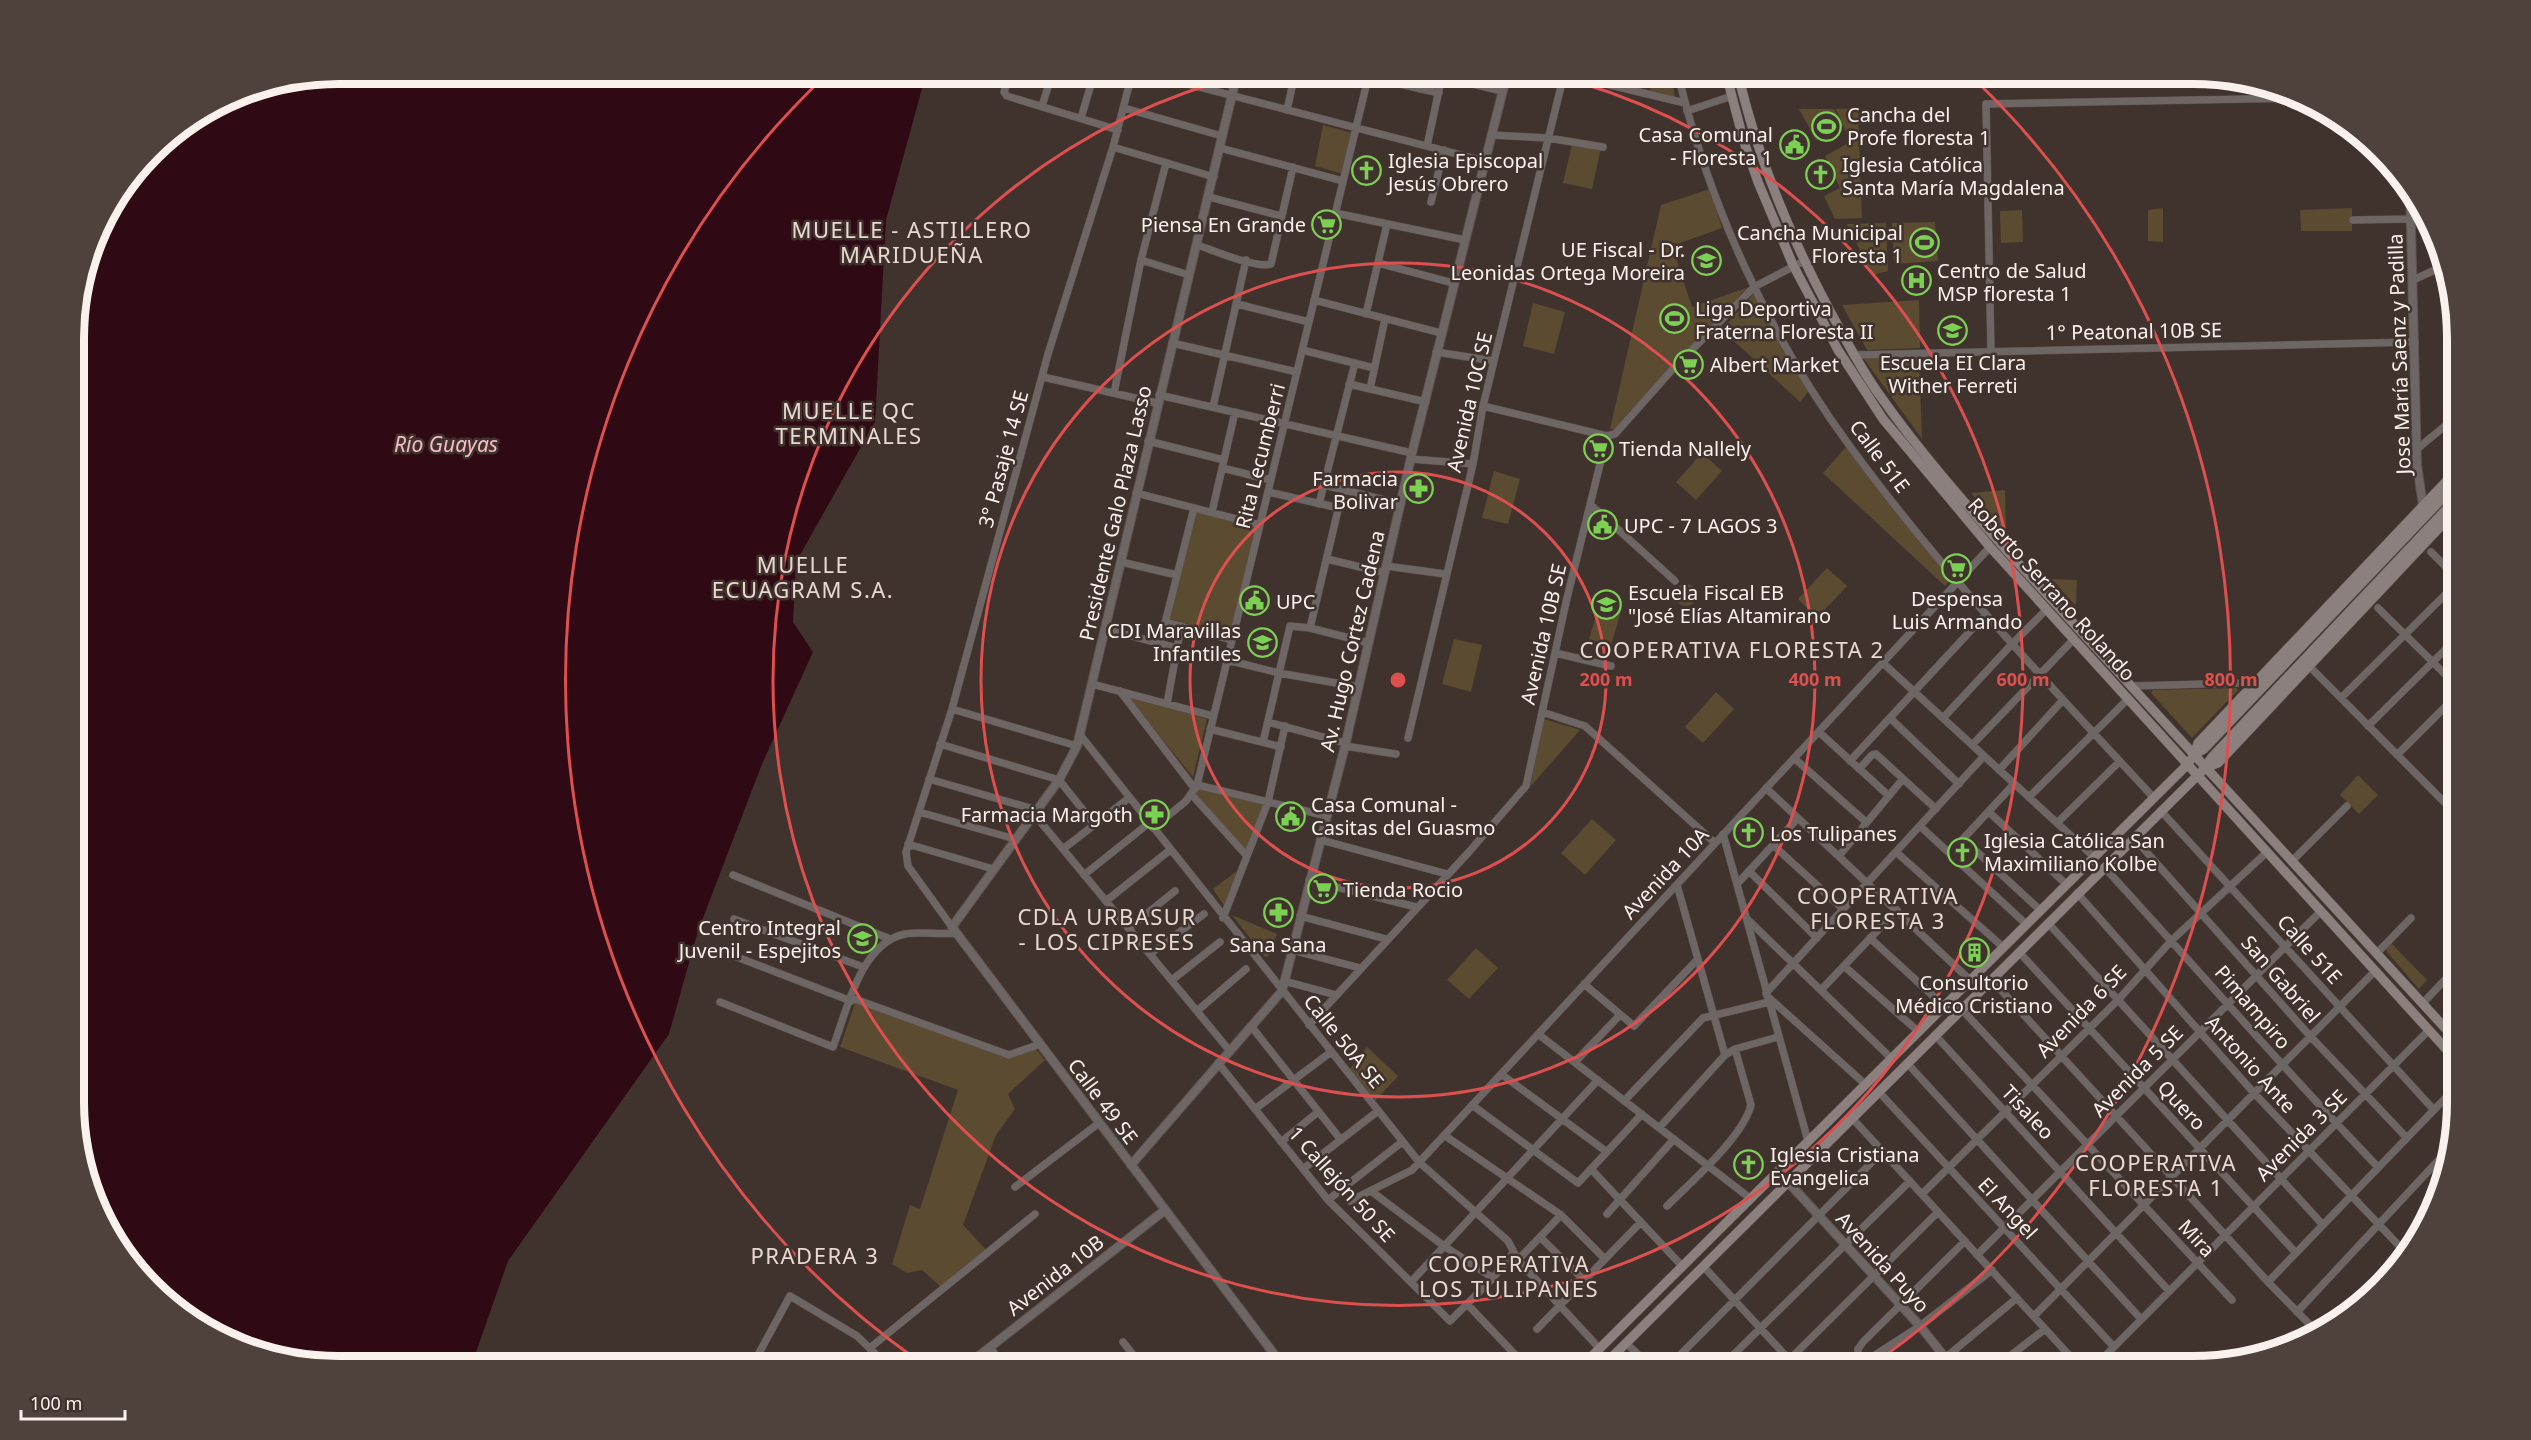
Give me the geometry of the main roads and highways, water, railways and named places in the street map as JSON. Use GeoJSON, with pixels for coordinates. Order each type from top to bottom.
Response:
{"type":"FeatureCollection","features":[{"type":"Feature","properties":{"kind":"main road","name":"Roberto Serrano Rolando"},"geometry":{"type":"LineString","coordinates":[[1729,84],[1758,182],[1793,264],[1838,350],[1873,405],[1947,498],[2046,610],[2447,1050]]}},
{"type":"Feature","properties":{"kind":"main road","name":"Roberto Serrano Rolando"},"geometry":{"type":"LineString","coordinates":[[1741,84],[1762,158],[1803,261],[1853,355],[1880,396],[1938,471],[2130,686],[2447,1030]]}},
{"type":"Feature","properties":{"kind":"main road"},"geometry":{"type":"LineString","coordinates":[[2424,512],[2447,483]]}},
{"type":"Feature","properties":{"kind":"main road"},"geometry":{"type":"LineString","coordinates":[[1593,1356],[2154,798],[2194,755],[2204,749],[2303,639],[2424,512],[2447,492]]}},
{"type":"Feature","properties":{"kind":"main road"},"geometry":{"type":"LineString","coordinates":[[1613,1356],[2077,893],[2197,777],[2212,757],[2447,515]]}},
{"type":"Feature","properties":{"kind":"main road"},"geometry":{"type":"LineString","coordinates":[[2205,768],[2218,763],[2309,666],[2337,631]]}},
{"type":"Feature","properties":{"kind":"water","name":"Río Guayas"},"geometry":{"type":"Polygon","coordinates":[[[338,84],[923,84],[886,220],[875,422],[796,562],[793,622],[813,652],[762,764],[698,931],[669,1034],[508,1261],[475,1356],[305,1354],[241,1337],[197,1313],[171,1293],[147,1269],[118,1229],[103,1199],[89,1151],[84,1102],[84,338],[89,289],[103,241],[127,197],[147,171],[171,147],[197,127],[226,110],[241,103],[289,89],[338,84]]]}},
{"type":"Feature","properties":{"kind":"place","name":"Cancha del Profe floresta 1"},"geometry":{"type":"Point","coordinates":[1826,126]}},
{"type":"Feature","properties":{"kind":"place","name":"Casa Comunal - Floresta 1"},"geometry":{"type":"Point","coordinates":[1794,145]}},
{"type":"Feature","properties":{"kind":"place","name":"Iglesia Episcopal Jesús Obrero"},"geometry":{"type":"Point","coordinates":[1367,171]}},
{"type":"Feature","properties":{"kind":"place","name":"Iglesia Católica Santa María Magdalena"},"geometry":{"type":"Point","coordinates":[1821,175]}},
{"type":"Feature","properties":{"kind":"place","name":"Piensa En Grande"},"geometry":{"type":"Point","coordinates":[1327,224]}},
{"type":"Feature","properties":{"kind":"place","name":"Cancha Municipal Floresta 1"},"geometry":{"type":"Point","coordinates":[1924,243]}},
{"type":"Feature","properties":{"kind":"place","name":"UE Fiscal - Dr. Leonidas Ortega Moreira"},"geometry":{"type":"Point","coordinates":[1706,260]}},
{"type":"Feature","properties":{"kind":"place","name":"Centro de Salud MSP floresta 1"},"geometry":{"type":"Point","coordinates":[1916,281]}},
{"type":"Feature","properties":{"kind":"place","name":"Liga Deportiva Fraterna Floresta II"},"geometry":{"type":"Point","coordinates":[1674,319]}},
{"type":"Feature","properties":{"kind":"place","name":"Escuela EI Clara Wither Ferreti"},"geometry":{"type":"Point","coordinates":[1953,331]}},
{"type":"Feature","properties":{"kind":"place","name":"Albert Market"},"geometry":{"type":"Point","coordinates":[1689,364]}},
{"type":"Feature","properties":{"kind":"place","name":"Tienda Nallely"},"geometry":{"type":"Point","coordinates":[1598,448]}},
{"type":"Feature","properties":{"kind":"place","name":"Farmacia Bolivar"},"geometry":{"type":"Point","coordinates":[1419,489]}},
{"type":"Feature","properties":{"kind":"place","name":"UPC - 7 LAGOS 3"},"geometry":{"type":"Point","coordinates":[1603,525]}},
{"type":"Feature","properties":{"kind":"place","name":"Despensa Luis Armando"},"geometry":{"type":"Point","coordinates":[1957,568]}},
{"type":"Feature","properties":{"kind":"place","name":"UPC"},"geometry":{"type":"Point","coordinates":[1255,601]}},
{"type":"Feature","properties":{"kind":"place","name":"Escuela Fiscal EB \"José Elías Altamirano"},"geometry":{"type":"Point","coordinates":[1607,604]}},
{"type":"Feature","properties":{"kind":"place","name":"CDI Maravillas Infantiles"},"geometry":{"type":"Point","coordinates":[1262,642]}},
{"type":"Feature","properties":{"kind":"place","name":"Farmacia Margoth"},"geometry":{"type":"Point","coordinates":[1154,814]}},
{"type":"Feature","properties":{"kind":"place","name":"Casa Comunal - Casitas del Guasmo"},"geometry":{"type":"Point","coordinates":[1290,816]}},
{"type":"Feature","properties":{"kind":"place","name":"Los Tulipanes"},"geometry":{"type":"Point","coordinates":[1749,833]}},
{"type":"Feature","properties":{"kind":"place","name":"Iglesia Católica San Maximiliano Kolbe"},"geometry":{"type":"Point","coordinates":[1963,852]}},
{"type":"Feature","properties":{"kind":"place","name":"Tienda Rocio"},"geometry":{"type":"Point","coordinates":[1322,889]}},
{"type":"Feature","properties":{"kind":"place","name":"Sana Sana"},"geometry":{"type":"Point","coordinates":[1278,913]}},
{"type":"Feature","properties":{"kind":"place","name":"Centro Integral Juvenil - Espejitos"},"geometry":{"type":"Point","coordinates":[862,938]}},
{"type":"Feature","properties":{"kind":"place","name":"Consultorio Médico Cristiano"},"geometry":{"type":"Point","coordinates":[1974,952]}},
{"type":"Feature","properties":{"kind":"place","name":"Iglesia Cristiana Evangelica"},"geometry":{"type":"Point","coordinates":[1749,1165]}},
{"type":"Feature","properties":{"kind":"district","name":"MUELLE - ASTILLERO MARIDUEÑA"},"geometry":{"type":"Point","coordinates":[912,242]}},
{"type":"Feature","properties":{"kind":"district","name":"MUELLE QC TERMINALES"},"geometry":{"type":"Point","coordinates":[849,422]}},
{"type":"Feature","properties":{"kind":"district","name":"MUELLE ECUAGRAM S.A."},"geometry":{"type":"Point","coordinates":[803,576]}},
{"type":"Feature","properties":{"kind":"district","name":"COOPERATIVA FLORESTA 2"},"geometry":{"type":"Point","coordinates":[1732,649]}},
{"type":"Feature","properties":{"kind":"district","name":"COOPERATIVA FLORESTA 3"},"geometry":{"type":"Point","coordinates":[1878,908]}},
{"type":"Feature","properties":{"kind":"district","name":"CDLA URBASUR - LOS CIPRESES"},"geometry":{"type":"Point","coordinates":[1107,928]}},
{"type":"Feature","properties":{"kind":"district","name":"COOPERATIVA FLORESTA 1"},"geometry":{"type":"Point","coordinates":[2156,1174]}},
{"type":"Feature","properties":{"kind":"district","name":"PRADERA 3"},"geometry":{"type":"Point","coordinates":[815,1255]}},
{"type":"Feature","properties":{"kind":"district","name":"COOPERATIVA LOS TULIPANES"},"geometry":{"type":"Point","coordinates":[1509,1276]}}]}
